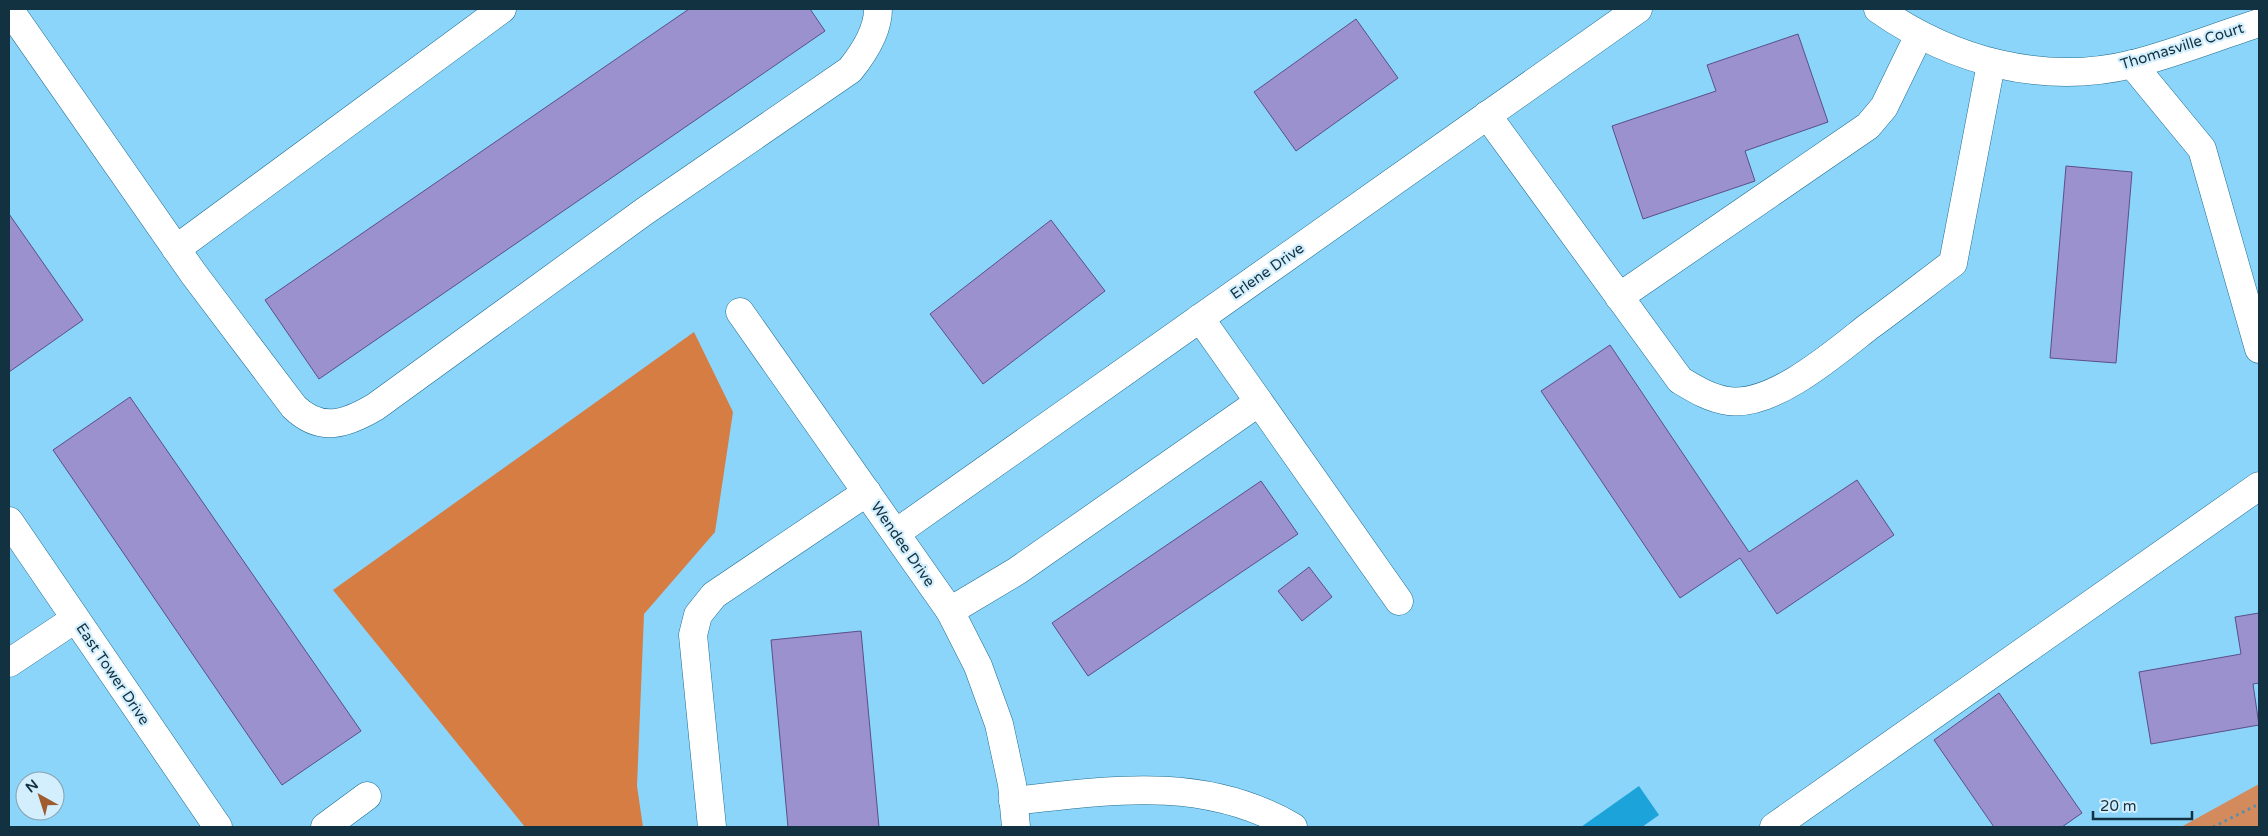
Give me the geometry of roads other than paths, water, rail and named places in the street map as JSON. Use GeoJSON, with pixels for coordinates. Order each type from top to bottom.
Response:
{"type":"FeatureCollection","features":[{"type":"Feature","properties":{"kind":"street"},"geometry":{"type":"LineString","coordinates":[[10,9],[176,249],[288,399],[306,418],[320,423],[354,420],[375,407],[645,211],[850,70],[867,44],[878,19],[878,9]]}},
{"type":"Feature","properties":{"kind":"street"},"geometry":{"type":"LineString","coordinates":[[176,249],[502,9]]}},
{"type":"Feature","properties":{"kind":"street","name":"Erlene Drive"},"geometry":{"type":"LineString","coordinates":[[896,533],[1638,9]]}},
{"type":"Feature","properties":{"kind":"street","name":"Thomasville Court"},"geometry":{"type":"LineString","coordinates":[[1878,9],[1919,35],[1946,49],[1991,64],[2038,71],[2086,71],[2132,64],[2259,23]]}},
{"type":"Feature","properties":{"kind":"street"},"geometry":{"type":"LineString","coordinates":[[1619,297],[1868,126],[1884,107],[1919,35]]}},
{"type":"Feature","properties":{"kind":"street"},"geometry":{"type":"LineString","coordinates":[[1487,115],[1680,380],[1704,394],[1730,402],[1753,398],[1774,391],[1804,375],[1954,262],[1991,64]]}},
{"type":"Feature","properties":{"kind":"street"},"geometry":{"type":"LineString","coordinates":[[2132,64],[2202,149],[2259,349]]}},
{"type":"Feature","properties":{"kind":"street","name":"Wendee Drive"},"geometry":{"type":"LineString","coordinates":[[740,312],[950,611],[978,666],[999,724],[1014,814],[1091,792],[1168,789],[1228,799],[1293,827]]}},
{"type":"Feature","properties":{"kind":"street"},"geometry":{"type":"LineString","coordinates":[[1200,318],[1400,600]]}},
{"type":"Feature","properties":{"kind":"street"},"geometry":{"type":"LineString","coordinates":[[950,611],[1016,571],[1259,402]]}},
{"type":"Feature","properties":{"kind":"street"},"geometry":{"type":"LineString","coordinates":[[1774,827],[2259,486]]}},
{"type":"Feature","properties":{"kind":"street"},"geometry":{"type":"LineString","coordinates":[[712,827],[693,635],[698,615],[714,595],[867,492]]}},
{"type":"Feature","properties":{"kind":"street","name":"East Tower Drive"},"geometry":{"type":"LineString","coordinates":[[9,521],[218,827]]}},
{"type":"Feature","properties":{"kind":"street"},"geometry":{"type":"LineString","coordinates":[[9,663],[75,619]]}},
{"type":"Feature","properties":{"kind":"street"},"geometry":{"type":"LineString","coordinates":[[325,827],[368,796]]}},
{"type":"Feature","properties":{"kind":"water"},"geometry":{"type":"Polygon","coordinates":[[[1639,786],[1659,815],[1642,827],[1581,827],[1639,786]]]}}]}
